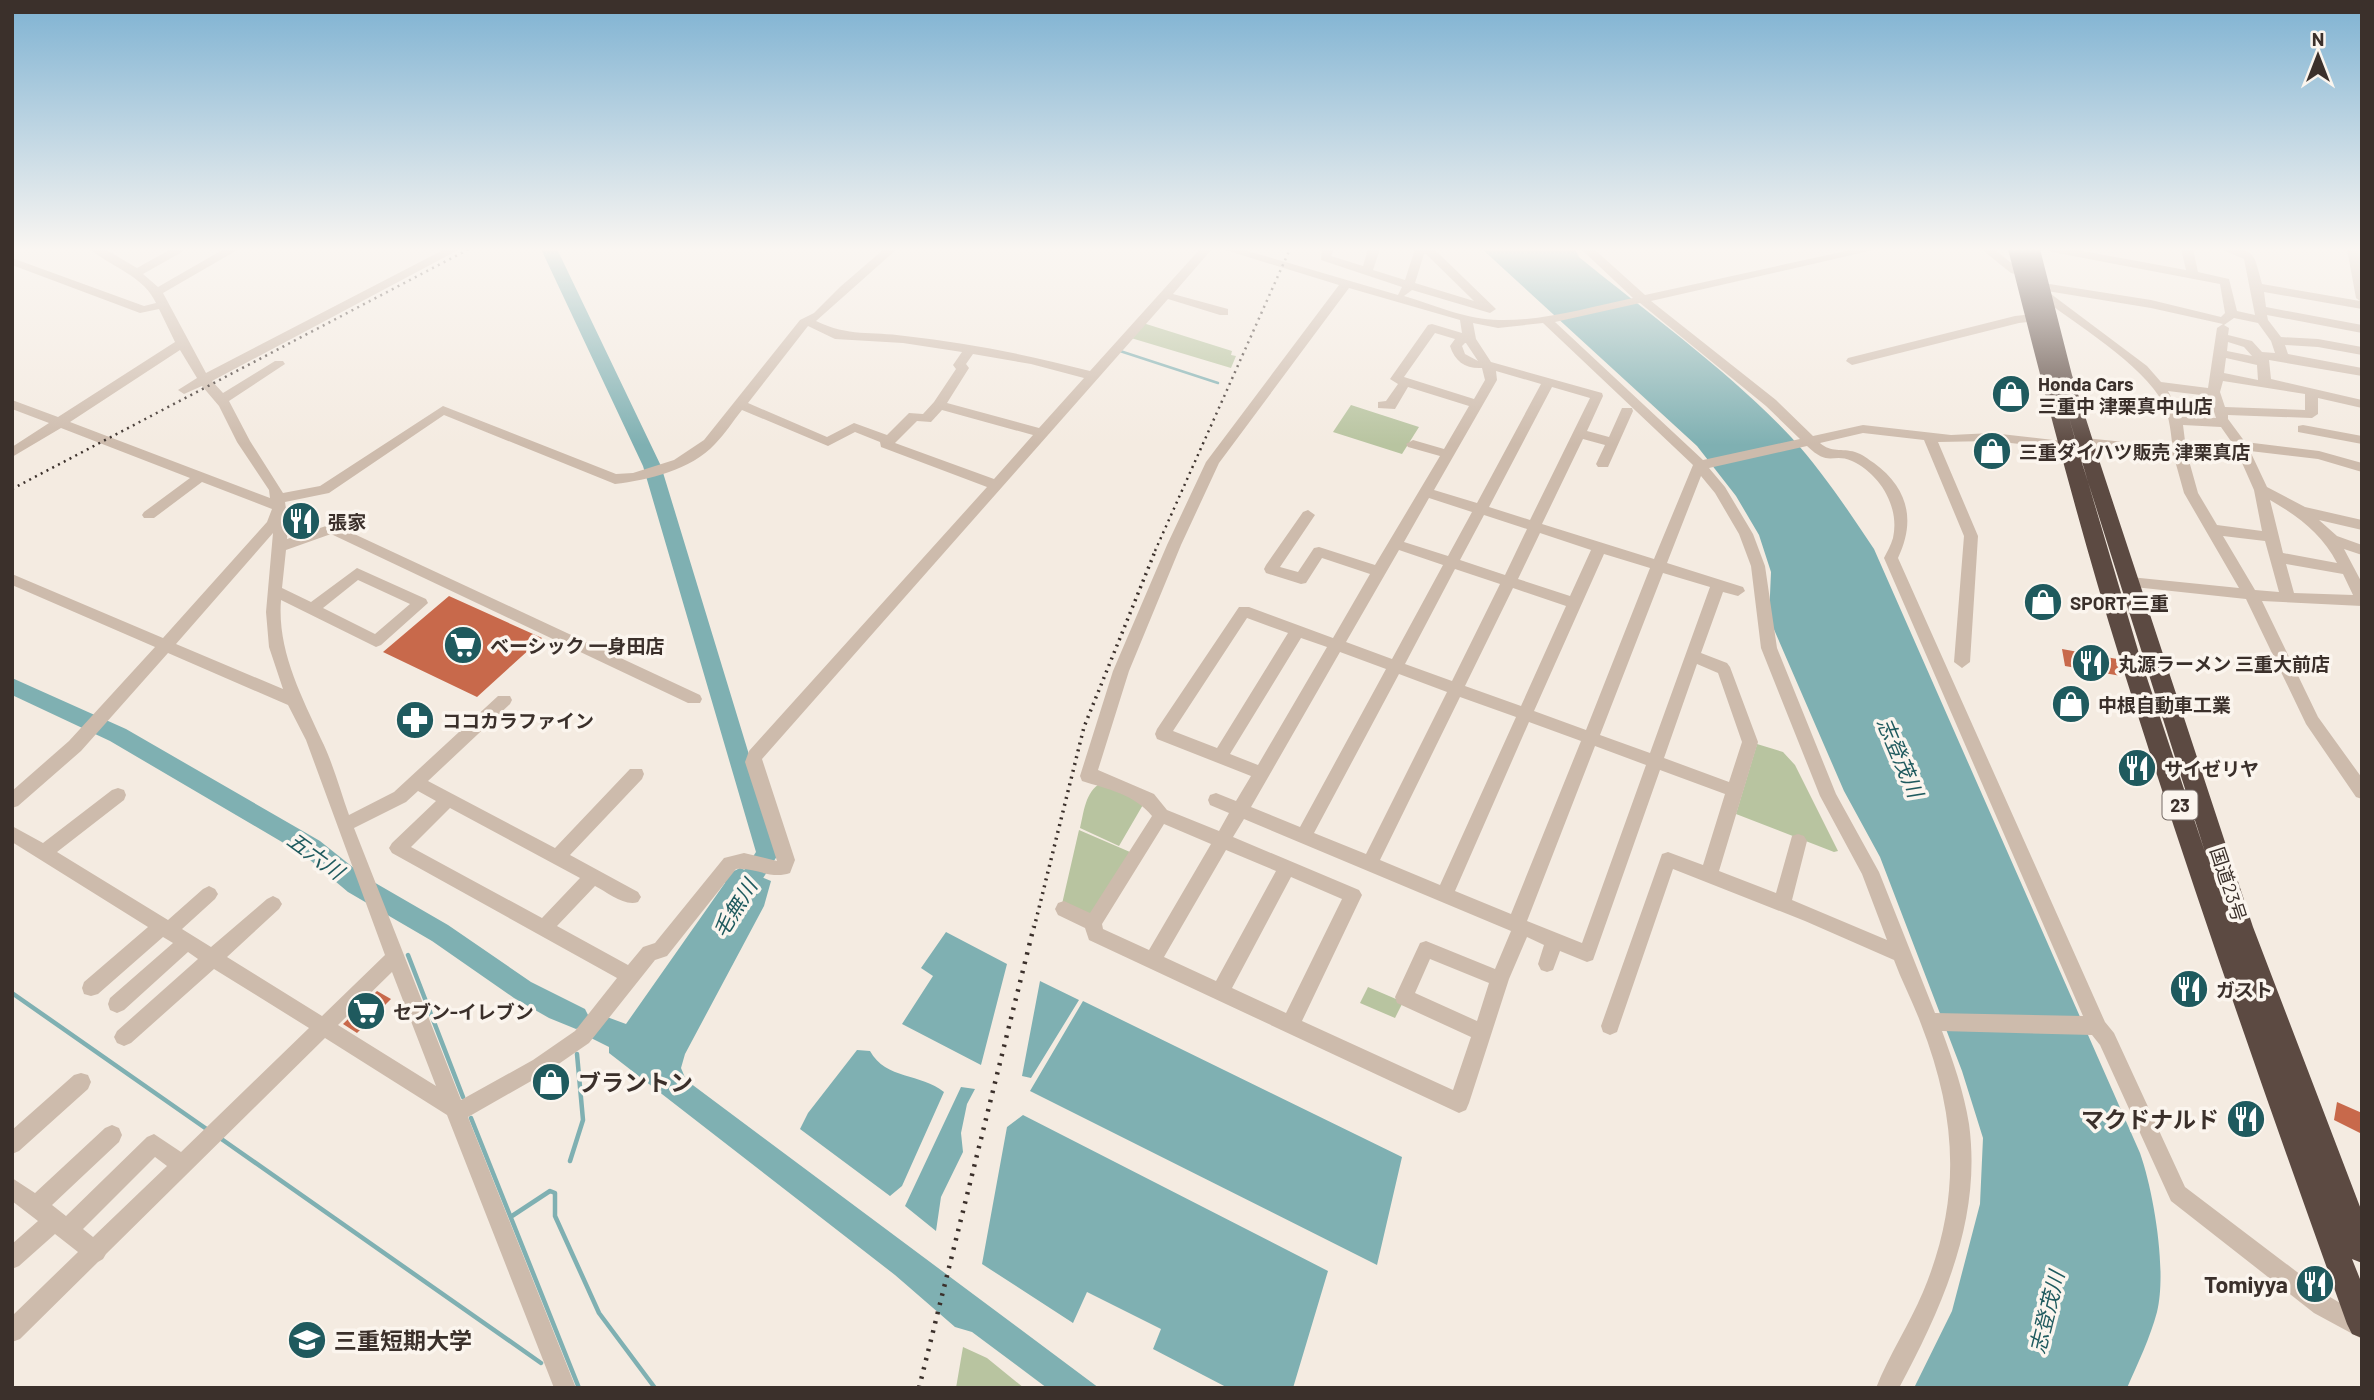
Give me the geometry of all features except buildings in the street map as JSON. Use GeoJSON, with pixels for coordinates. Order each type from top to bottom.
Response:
{"type":"FeatureCollection","features":[{"type":"Feature","properties":{"kind":"highway","name":"国道23号"},"geometry":{"type":"LineString","coordinates":[[2032,314],[2077,445],[2130,582],[2241,927],[2362,1249]]}},
{"type":"Feature","properties":{"kind":"highway","name":"国道23号"},"geometry":{"type":"LineString","coordinates":[[2049,314],[2109,588],[2233,969],[2362,1326]]}},
{"type":"Feature","properties":{"kind":"street"},"geometry":{"type":"LineString","coordinates":[[169,314],[204,380],[221,400],[244,442],[276,490],[278,547],[274,590],[275,635],[294,701],[314,740],[359,866],[565,1388]]}},
{"type":"Feature","properties":{"kind":"street"},"geometry":{"type":"LineString","coordinates":[[184,390],[329,314]]}},
{"type":"Feature","properties":{"kind":"street"},"geometry":{"type":"LineString","coordinates":[[12,801],[75,746],[277,513],[331,486],[443,410],[609,477],[634,477],[679,463],[709,443],[804,323],[820,314]]}},
{"type":"Feature","properties":{"kind":"street"},"geometry":{"type":"LineString","coordinates":[[455,1111],[540,1066],[582,1037],[649,953],[661,950],[724,869],[740,859],[774,870],[784,868],[786,860],[753,762],[755,756],[1148,314]]}},
{"type":"Feature","properties":{"kind":"street"},"geometry":{"type":"LineString","coordinates":[[1290,1025],[1353,895],[1161,815],[1148,799],[1099,777],[1088,776],[1125,661],[1213,462],[1324,314]]}},
{"type":"Feature","properties":{"kind":"street"},"geometry":{"type":"LineString","coordinates":[[1454,314],[1503,324],[1549,320],[1576,314]]}},
{"type":"Feature","properties":{"kind":"street"},"geometry":{"type":"LineString","coordinates":[[1494,314],[1503,324]]}},
{"type":"Feature","properties":{"kind":"street"},"geometry":{"type":"LineString","coordinates":[[1661,314],[1771,403],[1824,454],[1854,456],[1875,471],[1894,491],[1902,520],[1900,539],[1891,558],[2094,1026],[2107,1039],[2178,1194],[2322,1305],[2362,1326]]}},
{"type":"Feature","properties":{"kind":"street"},"geometry":{"type":"LineString","coordinates":[[2074,314],[2143,369],[2168,400],[2176,420],[2176,451],[2191,493],[2265,619],[2312,720],[2362,792]]}},
{"type":"Feature","properties":{"kind":"street"},"geometry":{"type":"LineString","coordinates":[[2208,314],[2228,318],[2262,315],[2362,329]]}},
{"type":"Feature","properties":{"kind":"street"},"geometry":{"type":"LineString","coordinates":[[2231,314],[2222,337],[2214,393],[2222,417],[2242,449],[2261,489],[2270,537],[2288,598]]}},
{"type":"Feature","properties":{"kind":"street"},"geometry":{"type":"LineString","coordinates":[[2262,315],[2283,357]]}},
{"type":"Feature","properties":{"kind":"street"},"geometry":{"type":"LineString","coordinates":[[1466,318],[1468,339]]}},
{"type":"Feature","properties":{"kind":"street"},"geometry":{"type":"LineString","coordinates":[[1852,361],[2033,318]]}},
{"type":"Feature","properties":{"kind":"street"},"geometry":{"type":"LineString","coordinates":[[1549,320],[1703,465],[1731,508],[1754,552],[1769,648],[1828,796],[1870,872],[1900,954],[1933,1022],[1959,1124],[1963,1161],[1958,1203],[1953,1239],[1933,1296],[1886,1388]]}},
{"type":"Feature","properties":{"kind":"street"},"geometry":{"type":"LineString","coordinates":[[808,321],[835,335],[903,339],[1032,360],[1092,376]]}},
{"type":"Feature","properties":{"kind":"street"},"geometry":{"type":"LineString","coordinates":[[1468,339],[1432,328],[1396,379],[1477,404]]}},
{"type":"Feature","properties":{"kind":"street"},"geometry":{"type":"LineString","coordinates":[[2222,337],[2248,344],[2262,359],[2264,383],[2281,413],[2302,429],[2319,455]]}},
{"type":"Feature","properties":{"kind":"street"},"geometry":{"type":"LineString","coordinates":[[1370,863],[1509,582],[1597,396],[1485,364],[1474,365],[1459,355],[1458,342],[1468,339]]}},
{"type":"Feature","properties":{"kind":"street"},"geometry":{"type":"LineString","coordinates":[[2277,341],[2318,343],[2362,351]]}},
{"type":"Feature","properties":{"kind":"street"},"geometry":{"type":"LineString","coordinates":[[12,453],[182,343]]}},
{"type":"Feature","properties":{"kind":"street"},"geometry":{"type":"LineString","coordinates":[[969,350],[959,365],[963,368],[939,405],[926,419],[914,416],[886,444],[996,485]]}},
{"type":"Feature","properties":{"kind":"street"},"geometry":{"type":"LineString","coordinates":[[2221,352],[2262,359],[2283,357],[2362,372]]}},
{"type":"Feature","properties":{"kind":"street"},"geometry":{"type":"LineString","coordinates":[[221,400],[279,364]]}},
{"type":"Feature","properties":{"kind":"street"},"geometry":{"type":"LineString","coordinates":[[1152,961],[1491,380],[1491,374],[1485,364]]}},
{"type":"Feature","properties":{"kind":"street"},"geometry":{"type":"LineString","coordinates":[[2217,376],[2362,404]]}},
{"type":"Feature","properties":{"kind":"street"},"geometry":{"type":"LineString","coordinates":[[1394,404],[1405,382]]}},
{"type":"Feature","properties":{"kind":"street"},"geometry":{"type":"LineString","coordinates":[[1304,836],[1549,382]]}},
{"type":"Feature","properties":{"kind":"street"},"geometry":{"type":"LineString","coordinates":[[2158,386],[2214,393]]}},
{"type":"Feature","properties":{"kind":"street"},"geometry":{"type":"LineString","coordinates":[[2176,420],[2281,413],[2312,414],[2311,393]]}},
{"type":"Feature","properties":{"kind":"street"},"geometry":{"type":"LineString","coordinates":[[12,404],[200,477],[277,513]]}},
{"type":"Feature","properties":{"kind":"street"},"geometry":{"type":"LineString","coordinates":[[739,404],[828,442],[854,427],[889,441]]}},
{"type":"Feature","properties":{"kind":"street"},"geometry":{"type":"LineString","coordinates":[[939,405],[1042,433]]}},
{"type":"Feature","properties":{"kind":"street"},"geometry":{"type":"LineString","coordinates":[[1603,464],[1627,411]]}},
{"type":"Feature","properties":{"kind":"street"},"geometry":{"type":"LineString","coordinates":[[1161,815],[1093,923],[1095,934],[1459,1103],[1519,925],[1697,469],[1703,465],[1863,429],[1951,439],[1992,437],[2077,445],[2158,457],[2176,451],[2242,449],[2319,455],[2362,468]]}},
{"type":"Feature","properties":{"kind":"street"},"geometry":{"type":"LineString","coordinates":[[2302,429],[2362,440]]}},
{"type":"Feature","properties":{"kind":"street"},"geometry":{"type":"LineString","coordinates":[[1579,433],[1613,443]]}},
{"type":"Feature","properties":{"kind":"street"},"geometry":{"type":"LineString","coordinates":[[1929,437],[1971,536],[1962,662]]}},
{"type":"Feature","properties":{"kind":"street"},"geometry":{"type":"LineString","coordinates":[[1413,444],[1447,454]]}},
{"type":"Feature","properties":{"kind":"street"},"geometry":{"type":"LineString","coordinates":[[149,515],[200,477]]}},
{"type":"Feature","properties":{"kind":"street"},"geometry":{"type":"LineString","coordinates":[[2261,489],[2300,510],[2362,525]]}},
{"type":"Feature","properties":{"kind":"street"},"geometry":{"type":"LineString","coordinates":[[1426,492],[1738,592]]}},
{"type":"Feature","properties":{"kind":"street"},"geometry":{"type":"LineString","coordinates":[[2130,582],[2288,598],[2362,599],[2332,540],[2300,510]]}},
{"type":"Feature","properties":{"kind":"street"},"geometry":{"type":"LineString","coordinates":[[1308,514],[1271,569],[1301,579],[1320,552],[1379,572]]}},
{"type":"Feature","properties":{"kind":"street"},"geometry":{"type":"LineString","coordinates":[[278,547],[331,529],[694,699]]}},
{"type":"Feature","properties":{"kind":"street"},"geometry":{"type":"LineString","coordinates":[[2210,529],[2270,537]]}},
{"type":"Feature","properties":{"kind":"street"},"geometry":{"type":"LineString","coordinates":[[2332,540],[2362,550]]}},
{"type":"Feature","properties":{"kind":"street"},"geometry":{"type":"LineString","coordinates":[[1395,544],[1575,603]]}},
{"type":"Feature","properties":{"kind":"street"},"geometry":{"type":"LineString","coordinates":[[1446,894],[1599,548]]}},
{"type":"Feature","properties":{"kind":"street"},"geometry":{"type":"LineString","coordinates":[[2275,557],[2347,571],[2362,581]]}},
{"type":"Feature","properties":{"kind":"street"},"geometry":{"type":"LineString","coordinates":[[274,590],[376,641],[421,603],[357,573],[313,608]]}},
{"type":"Feature","properties":{"kind":"street"},"geometry":{"type":"LineString","coordinates":[[12,579],[294,701]]}},
{"type":"Feature","properties":{"kind":"street"},"geometry":{"type":"LineString","coordinates":[[1216,800],[1587,954],[1717,587]]}},
{"type":"Feature","properties":{"kind":"street"},"geometry":{"type":"LineString","coordinates":[[1261,773],[1163,734],[1244,611],[1734,791]]}},
{"type":"Feature","properties":{"kind":"street"},"geometry":{"type":"LineString","coordinates":[[1220,757],[1298,631]]}},
{"type":"Feature","properties":{"kind":"street"},"geometry":{"type":"LineString","coordinates":[[1692,656],[1722,667],[1725,671],[1750,742],[1709,874]]}},
{"type":"Feature","properties":{"kind":"street"},"geometry":{"type":"LineString","coordinates":[[345,825],[394,800],[504,701]]}},
{"type":"Feature","properties":{"kind":"street"},"geometry":{"type":"LineString","coordinates":[[557,857],[636,774]]}},
{"type":"Feature","properties":{"kind":"street"},"geometry":{"type":"LineString","coordinates":[[416,782],[632,897]]}},
{"type":"Feature","properties":{"kind":"street"},"geometry":{"type":"LineString","coordinates":[[45,851],[118,795]]}},
{"type":"Feature","properties":{"kind":"street"},"geometry":{"type":"LineString","coordinates":[[449,800],[398,848],[632,976]]}},
{"type":"Feature","properties":{"kind":"street"},"geometry":{"type":"LineString","coordinates":[[12,833],[324,1026],[455,1111]]}},
{"type":"Feature","properties":{"kind":"street"},"geometry":{"type":"LineString","coordinates":[[1782,903],[1798,841]]}},
{"type":"Feature","properties":{"kind":"street"},"geometry":{"type":"LineString","coordinates":[[1611,1026],[1668,859],[1782,903],[1900,954]]}},
{"type":"Feature","properties":{"kind":"street"},"geometry":{"type":"LineString","coordinates":[[1220,992],[1287,868]]}},
{"type":"Feature","properties":{"kind":"street"},"geometry":{"type":"LineString","coordinates":[[544,928],[593,876]]}},
{"type":"Feature","properties":{"kind":"street"},"geometry":{"type":"LineString","coordinates":[[91,988],[209,894]]}},
{"type":"Feature","properties":{"kind":"street"},"geometry":{"type":"LineString","coordinates":[[124,1037],[273,904]]}},
{"type":"Feature","properties":{"kind":"street"},"geometry":{"type":"LineString","coordinates":[[1064,909],[1093,923]]}},
{"type":"Feature","properties":{"kind":"street"},"geometry":{"type":"LineString","coordinates":[[1547,964],[1555,940]]}},
{"type":"Feature","properties":{"kind":"street"},"geometry":{"type":"LineString","coordinates":[[117,1004],[188,941]]}},
{"type":"Feature","properties":{"kind":"street"},"geometry":{"type":"LineString","coordinates":[[1482,1032],[1404,997],[1426,949],[1500,979]]}},
{"type":"Feature","properties":{"kind":"street"},"geometry":{"type":"LineString","coordinates":[[12,1331],[96,1252],[395,957]]}},
{"type":"Feature","properties":{"kind":"street"},"geometry":{"type":"LineString","coordinates":[[1933,1022],[2094,1026]]}},
{"type":"Feature","properties":{"kind":"street"},"geometry":{"type":"LineString","coordinates":[[12,1144],[81,1082]]}},
{"type":"Feature","properties":{"kind":"street"},"geometry":{"type":"LineString","coordinates":[[36,1206],[112,1135]]}},
{"type":"Feature","properties":{"kind":"street"},"geometry":{"type":"LineString","coordinates":[[12,1259],[60,1225],[154,1144],[183,1166]]}},
{"type":"Feature","properties":{"kind":"street"},"geometry":{"type":"LineString","coordinates":[[12,1188],[96,1252]]}},
{"type":"Feature","properties":{"kind":"green space"},"geometry":{"type":"Polygon","coordinates":[[[1143,323],[1232,351],[1231,355],[1236,356],[1231,368],[1131,338],[1143,323]]]}},
{"type":"Feature","properties":{"kind":"green space"},"geometry":{"type":"Polygon","coordinates":[[[1351,405],[1419,427],[1402,454],[1333,432],[1351,405]]]}},
{"type":"Feature","properties":{"kind":"green space"},"geometry":{"type":"Polygon","coordinates":[[[1757,744],[1783,752],[1795,765],[1838,851],[1834,852],[1736,814],[1757,744]]]}},
{"type":"Feature","properties":{"kind":"green space"},"geometry":{"type":"Polygon","coordinates":[[[1101,783],[1144,803],[1119,846],[1080,828],[1088,797],[1101,783]]]}},
{"type":"Feature","properties":{"kind":"green space"},"geometry":{"type":"Polygon","coordinates":[[[1079,830],[1130,852],[1089,917],[1062,904],[1079,830]]]}},
{"type":"Feature","properties":{"kind":"green space"},"geometry":{"type":"Polygon","coordinates":[[[1368,987],[1403,1002],[1395,1018],[1360,1003],[1368,987]]]}},
{"type":"Feature","properties":{"kind":"green space"},"geometry":{"type":"Polygon","coordinates":[[[963,1347],[987,1358],[1024,1388],[956,1388],[963,1347]]]}},
{"type":"Feature","properties":{"kind":"water","name":"志登茂川"},"geometry":{"type":"Polygon","coordinates":[[[1553,314],[1651,314],[1715,366],[1791,437],[1813,463],[1874,549],[2140,1153],[2158,1232],[2160,1295],[2151,1331],[2127,1388],[1914,1388],[1952,1311],[1980,1204],[1983,1138],[1962,1071],[1880,857],[1844,791],[1769,618],[1771,572],[1759,535],[1736,496],[1697,446],[1553,314]]]}},
{"type":"Feature","properties":{"kind":"water"},"geometry":{"type":"Polygon","coordinates":[[[740,868],[771,881],[764,906],[685,1054],[681,1068],[686,1080],[1099,1388],[1047,1388],[972,1332],[955,1327],[895,1275],[609,1053],[609,1047],[591,1038],[607,1017],[626,1024],[725,883],[726,875],[740,868]]]}},
{"type":"Feature","properties":{"kind":"water"},"geometry":{"type":"Polygon","coordinates":[[[946,932],[1007,964],[981,1065],[902,1024],[933,976],[921,968],[946,932]]]}},
{"type":"Feature","properties":{"kind":"water"},"geometry":{"type":"Polygon","coordinates":[[[1040,981],[1079,1000],[1031,1078],[1022,1076],[1040,981]]]}},
{"type":"Feature","properties":{"kind":"water"},"geometry":{"type":"Polygon","coordinates":[[[1083,1001],[1402,1157],[1377,1265],[1030,1091],[1083,1001]]]}},
{"type":"Feature","properties":{"kind":"water"},"geometry":{"type":"Polygon","coordinates":[[[857,1050],[870,1051],[885,1067],[894,1072],[935,1086],[944,1092],[902,1186],[890,1196],[800,1129],[808,1113],[857,1050]]]}},
{"type":"Feature","properties":{"kind":"water"},"geometry":{"type":"Polygon","coordinates":[[[961,1087],[975,1089],[967,1104],[961,1133],[963,1152],[941,1197],[936,1231],[905,1206],[961,1087]]]}},
{"type":"Feature","properties":{"kind":"water"},"geometry":{"type":"Polygon","coordinates":[[[1023,1115],[1328,1271],[1293,1388],[1228,1388],[1153,1349],[1161,1329],[1087,1292],[1073,1323],[982,1264],[1007,1127],[1023,1115]]]}},
{"type":"Feature","properties":{"kind":"waterway","name":"毛無川"},"geometry":{"type":"LineString","coordinates":[[580,314],[652,466],[768,853],[738,898]]}},
{"type":"Feature","properties":{"kind":"waterway"},"geometry":{"type":"LineString","coordinates":[[1120,351],[1218,383]]}},
{"type":"Feature","properties":{"kind":"waterway","name":"五六川"},"geometry":{"type":"LineString","coordinates":[[12,686],[118,735],[312,848],[340,874],[440,933],[540,1001],[576,1017]]}},
{"type":"Feature","properties":{"kind":"waterway"},"geometry":{"type":"LineString","coordinates":[[408,955],[463,1097]]}},
{"type":"Feature","properties":{"kind":"waterway"},"geometry":{"type":"LineString","coordinates":[[12,993],[208,1130]]}},
{"type":"Feature","properties":{"kind":"waterway"},"geometry":{"type":"LineString","coordinates":[[576,1017],[586,1022]]}},
{"type":"Feature","properties":{"kind":"waterway"},"geometry":{"type":"LineString","coordinates":[[570,1161],[583,1120],[577,1054]]}},
{"type":"Feature","properties":{"kind":"waterway"},"geometry":{"type":"LineString","coordinates":[[471,1118],[579,1388]]}},
{"type":"Feature","properties":{"kind":"waterway"},"geometry":{"type":"LineString","coordinates":[[220,1138],[541,1363]]}},
{"type":"Feature","properties":{"kind":"waterway"},"geometry":{"type":"LineString","coordinates":[[512,1216],[550,1191],[555,1193],[555,1216],[599,1313],[655,1388]]}},
{"type":"Feature","properties":{"kind":"railway"},"geometry":{"type":"LineString","coordinates":[[12,489],[345,314]]}},
{"type":"Feature","properties":{"kind":"railway"},"geometry":{"type":"LineString","coordinates":[[1155,551],[1261,314]]}},
{"type":"Feature","properties":{"kind":"railway"},"geometry":{"type":"LineString","coordinates":[[1034,928],[1084,727],[1156,549]]}},
{"type":"Feature","properties":{"kind":"railway"},"geometry":{"type":"LineString","coordinates":[[919,1388],[1034,926]]}},
{"type":"Feature","properties":{"kind":"place","name":"Honda Cars 三重中 津栗真中山店"},"geometry":{"type":"Point","coordinates":[2011,394]}},
{"type":"Feature","properties":{"kind":"place","name":"三重ダイハツ販売 津栗真店"},"geometry":{"type":"Point","coordinates":[1992,451]}},
{"type":"Feature","properties":{"kind":"place","name":"張家"},"geometry":{"type":"Point","coordinates":[301,521]}},
{"type":"Feature","properties":{"kind":"place","name":"SPORT 三重"},"geometry":{"type":"Point","coordinates":[2043,602]}},
{"type":"Feature","properties":{"kind":"place","name":"ベーシック 一身田店"},"geometry":{"type":"Point","coordinates":[463,645]}},
{"type":"Feature","properties":{"kind":"place","name":"丸源ラーメン 三重大前店"},"geometry":{"type":"Point","coordinates":[2091,663]}},
{"type":"Feature","properties":{"kind":"place","name":"中根自動車工業"},"geometry":{"type":"Point","coordinates":[2071,704]}},
{"type":"Feature","properties":{"kind":"place","name":"ココカラファイン"},"geometry":{"type":"Point","coordinates":[415,720]}},
{"type":"Feature","properties":{"kind":"place","name":"サイゼリヤ"},"geometry":{"type":"Point","coordinates":[2137,768]}},
{"type":"Feature","properties":{"kind":"place","name":"ガスト"},"geometry":{"type":"Point","coordinates":[2189,989]}},
{"type":"Feature","properties":{"kind":"place","name":"セブン-イレブン"},"geometry":{"type":"Point","coordinates":[366,1011]}},
{"type":"Feature","properties":{"kind":"place","name":"ブラントン"},"geometry":{"type":"Point","coordinates":[551,1082]}},
{"type":"Feature","properties":{"kind":"place","name":"マクドナルド"},"geometry":{"type":"Point","coordinates":[2246,1119]}},
{"type":"Feature","properties":{"kind":"place","name":"Tomiyya"},"geometry":{"type":"Point","coordinates":[2315,1284]}},
{"type":"Feature","properties":{"kind":"place","name":"三重短期大学"},"geometry":{"type":"Point","coordinates":[307,1340]}}]}
